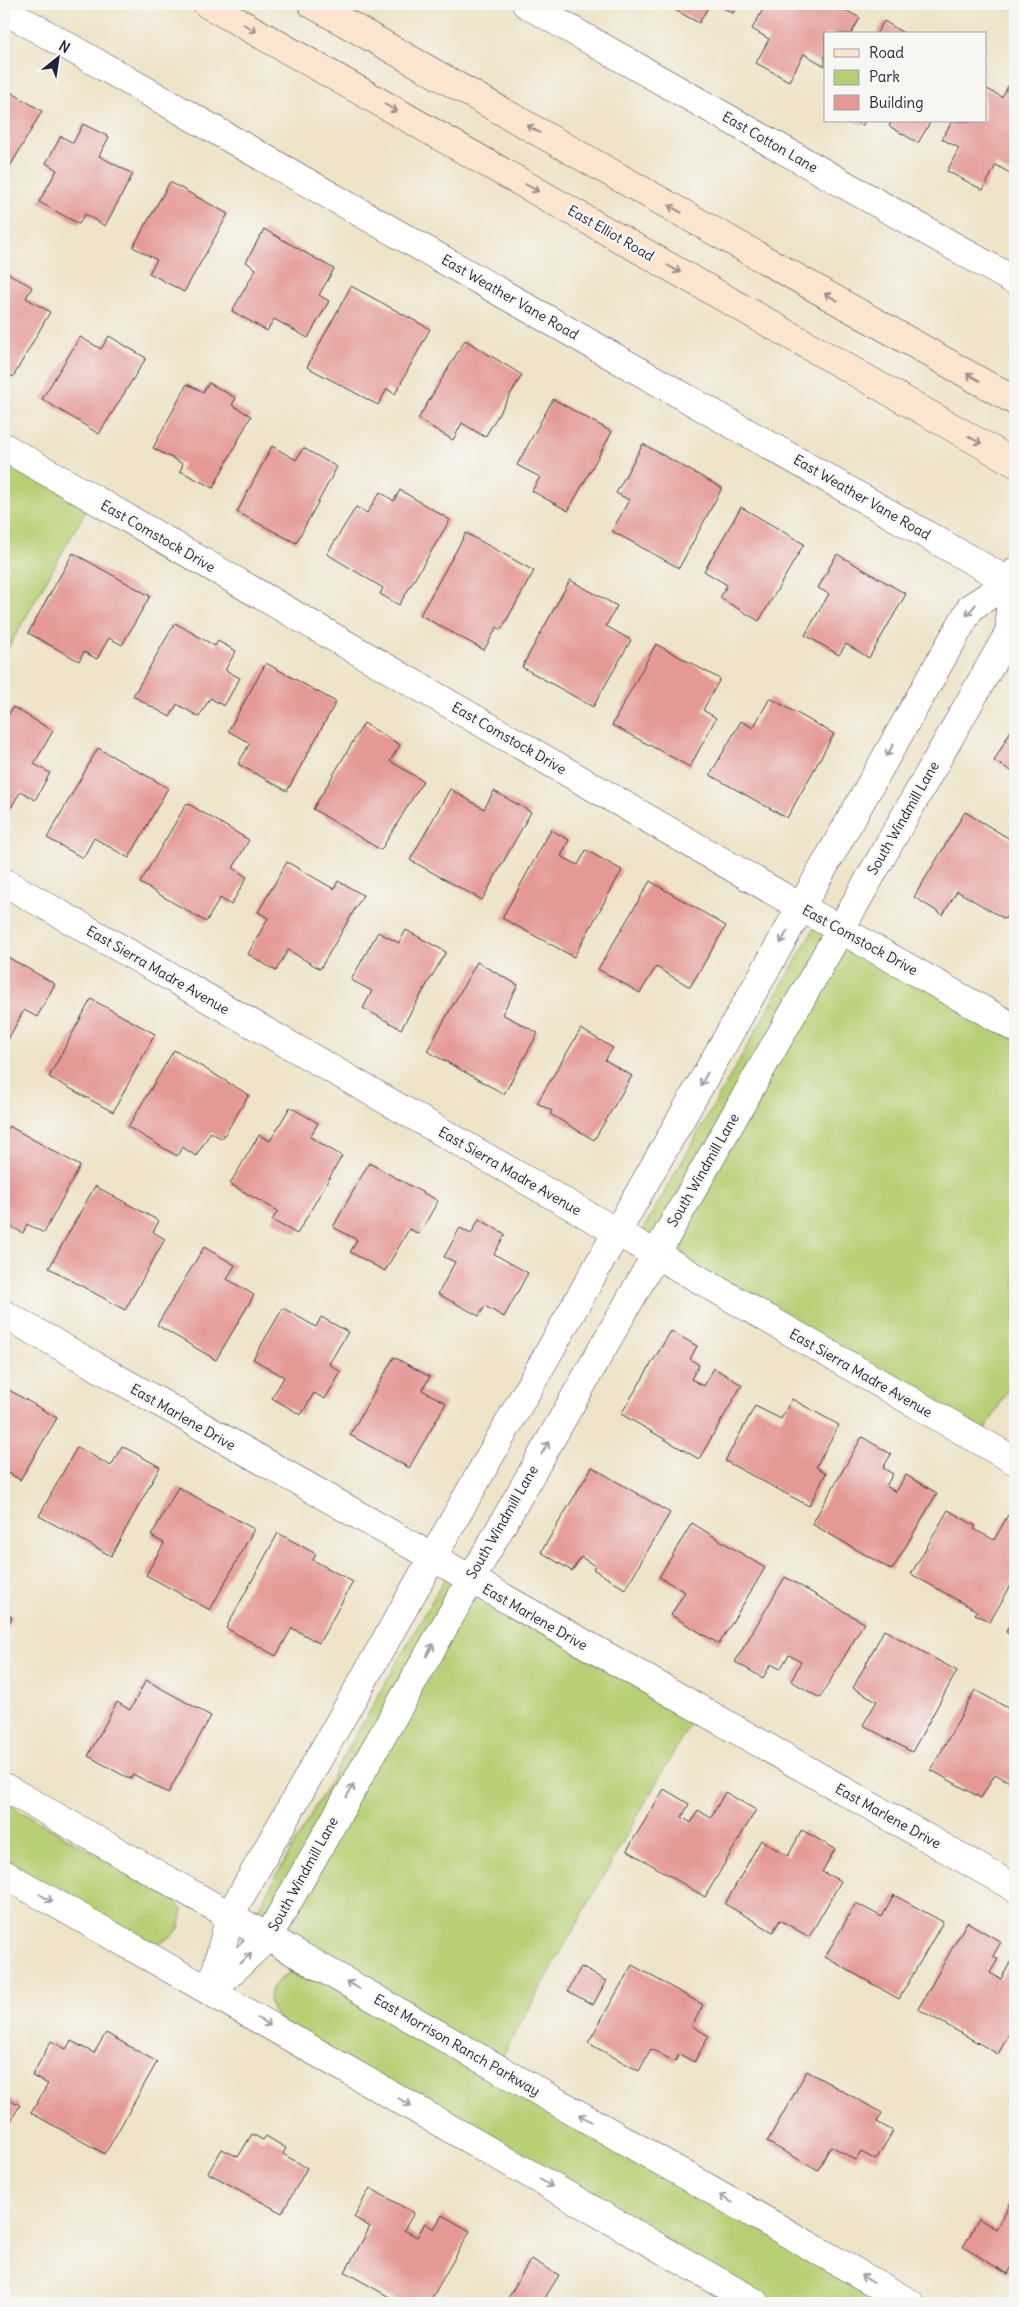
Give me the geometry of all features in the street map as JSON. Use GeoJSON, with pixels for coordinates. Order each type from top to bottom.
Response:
{"type":"FeatureCollection","features":[{"type":"Feature","properties":{"kind":"main road","name":"East Elliot Road"},"geometry":{"type":"LineString","coordinates":[[207,4],[1015,463]]}},
{"type":"Feature","properties":{"kind":"main road"},"geometry":{"type":"LineString","coordinates":[[312,4],[1015,401]]}},
{"type":"Feature","properties":{"kind":"street","name":"East Cotton Lane"},"geometry":{"type":"LineString","coordinates":[[526,4],[1015,281]]}},
{"type":"Feature","properties":{"kind":"street","name":"East Weather Vane Road"},"geometry":{"type":"LineString","coordinates":[[4,10],[1014,580]]}},
{"type":"Feature","properties":{"kind":"street","name":"East Comstock Drive"},"geometry":{"type":"LineString","coordinates":[[4,447],[839,929],[1015,1028]]}},
{"type":"Feature","properties":{"kind":"street"},"geometry":{"type":"LineString","coordinates":[[211,1991],[230,1915],[971,608],[1014,580]]}},
{"type":"Feature","properties":{"kind":"street","name":"South Windmill Lane"},"geometry":{"type":"LineString","coordinates":[[211,1991],[268,1937],[469,1580],[1010,631],[1014,580]]}},
{"type":"Feature","properties":{"kind":"street","name":"East Sierra Madre Avenue"},"geometry":{"type":"LineString","coordinates":[[4,882],[655,1253],[1015,1462]]}},
{"type":"Feature","properties":{"kind":"street","name":"East Marlene Drive"},"geometry":{"type":"LineString","coordinates":[[4,1314],[469,1580],[1015,1888]]}},
{"type":"Feature","properties":{"kind":"street","name":"East Morrison Ranch Parkway"},"geometry":{"type":"LineString","coordinates":[[4,1787],[910,2303]]}},
{"type":"Feature","properties":{"kind":"street"},"geometry":{"type":"LineString","coordinates":[[4,1874],[756,2303]]}},
{"type":"Feature","properties":{"kind":"green space"},"geometry":{"type":"Polygon","coordinates":[[[4,447],[93,498],[4,656],[4,447]]]}},
{"type":"Feature","properties":{"kind":"green space"},"geometry":{"type":"Polygon","coordinates":[[[820,918],[1015,1028],[1015,1377],[979,1441],[636,1242],[820,918]]]}},
{"type":"Feature","properties":{"kind":"green space"},"geometry":{"type":"Polygon","coordinates":[[[450,1569],[698,1709],[496,2067],[248,1926],[450,1569]]]}},
{"type":"Feature","properties":{"kind":"green space"},"geometry":{"type":"Polygon","coordinates":[[[4,1802],[171,1897],[182,1909],[182,1917],[175,1934],[150,1945],[4,1862],[4,1802]]]}},
{"type":"Feature","properties":{"kind":"green space"},"geometry":{"type":"Polygon","coordinates":[[[301,1966],[892,2303],[778,2303],[279,2021],[271,2005],[269,1997],[271,1991],[279,1980],[301,1966]]]}},
{"type":"Feature","properties":{"kind":"building"},"geometry":{"type":"Polygon","coordinates":[[[664,4],[710,4],[699,23],[664,4]]]}},
{"type":"Feature","properties":{"kind":"building"},"geometry":{"type":"Polygon","coordinates":[[[715,4],[738,4],[733,13],[715,4]]]}},
{"type":"Feature","properties":{"kind":"building"},"geometry":{"type":"Polygon","coordinates":[[[766,4],[845,4],[842,8],[860,18],[852,32],[824,32],[824,65],[804,54],[789,81],[756,63],[769,39],[752,29],[766,4]]]}},
{"type":"Feature","properties":{"kind":"building"},"geometry":{"type":"Polygon","coordinates":[[[986,4],[997,4],[995,9],[986,4]]]}},
{"type":"Feature","properties":{"kind":"building"},"geometry":{"type":"Polygon","coordinates":[[[884,21],[902,32],[877,32],[884,21]]]}},
{"type":"Feature","properties":{"kind":"building"},"geometry":{"type":"Polygon","coordinates":[[[1008,86],[1015,90],[1015,176],[996,165],[983,190],[947,171],[959,148],[942,139],[951,122],[986,122],[986,89],[1002,97],[1008,86]]]}},
{"type":"Feature","properties":{"kind":"building"},"geometry":{"type":"Polygon","coordinates":[[[4,88],[42,111],[4,177],[4,88]]]}},
{"type":"Feature","properties":{"kind":"building"},"geometry":{"type":"Polygon","coordinates":[[[856,122],[864,122],[862,126],[856,122]]]}},
{"type":"Feature","properties":{"kind":"building"},"geometry":{"type":"Polygon","coordinates":[[[891,122],[930,122],[918,143],[889,126],[891,122]]]}},
{"type":"Feature","properties":{"kind":"building"},"geometry":{"type":"Polygon","coordinates":[[[83,124],[109,137],[99,156],[133,174],[105,226],[85,214],[79,224],[39,202],[57,170],[46,163],[61,136],[73,143],[83,124]]]}},
{"type":"Feature","properties":{"kind":"building"},"geometry":{"type":"Polygon","coordinates":[[[170,182],[228,214],[184,292],[149,273],[157,260],[133,247],[170,182]]]}},
{"type":"Feature","properties":{"kind":"building"},"geometry":{"type":"Polygon","coordinates":[[[264,229],[334,269],[319,295],[329,301],[308,338],[274,319],[267,331],[232,311],[256,269],[246,262],[264,229]]]}},
{"type":"Feature","properties":{"kind":"building"},"geometry":{"type":"Polygon","coordinates":[[[4,271],[32,287],[26,298],[50,312],[13,377],[4,372],[4,271]]]}},
{"type":"Feature","properties":{"kind":"building"},"geometry":{"type":"Polygon","coordinates":[[[351,286],[430,329],[395,394],[387,389],[378,405],[307,367],[351,286]]]}},
{"type":"Feature","properties":{"kind":"building"},"geometry":{"type":"Polygon","coordinates":[[[109,336],[146,358],[99,434],[42,399],[80,337],[101,349],[109,336]]]}},
{"type":"Feature","properties":{"kind":"building"},"geometry":{"type":"Polygon","coordinates":[[[465,340],[522,375],[485,437],[462,423],[453,440],[418,419],[465,340]]]}},
{"type":"Feature","properties":{"kind":"building"},"geometry":{"type":"Polygon","coordinates":[[[209,383],[236,398],[232,405],[251,416],[213,488],[180,471],[183,464],[153,448],[187,384],[203,392],[209,383]]]}},
{"type":"Feature","properties":{"kind":"building"},"geometry":{"type":"Polygon","coordinates":[[[553,399],[612,432],[568,511],[532,491],[540,477],[517,465],[553,399]]]}},
{"type":"Feature","properties":{"kind":"building"},"geometry":{"type":"Polygon","coordinates":[[[643,444],[722,488],[679,568],[612,531],[629,500],[616,493],[643,444]]]}},
{"type":"Feature","properties":{"kind":"building"},"geometry":{"type":"Polygon","coordinates":[[[272,446],[296,460],[303,448],[337,467],[296,543],[237,512],[272,446]]]}},
{"type":"Feature","properties":{"kind":"building"},"geometry":{"type":"Polygon","coordinates":[[[400,490],[450,520],[399,605],[380,594],[383,588],[327,554],[356,507],[367,513],[380,492],[394,501],[400,490]]]}},
{"type":"Feature","properties":{"kind":"building"},"geometry":{"type":"Polygon","coordinates":[[[741,507],[804,544],[759,621],[720,598],[727,585],[704,571],[741,507]]]}},
{"type":"Feature","properties":{"kind":"building"},"geometry":{"type":"Polygon","coordinates":[[[466,533],[534,571],[501,630],[497,627],[484,650],[420,615],[466,533]]]}},
{"type":"Feature","properties":{"kind":"building"},"geometry":{"type":"Polygon","coordinates":[[[73,553],[150,596],[122,645],[109,638],[97,659],[84,652],[79,661],[28,633],[73,553]]]}},
{"type":"Feature","properties":{"kind":"building"},"geometry":{"type":"Polygon","coordinates":[[[837,554],[906,594],[869,658],[846,644],[839,655],[805,635],[829,594],[818,588],[837,554]]]}},
{"type":"Feature","properties":{"kind":"building"},"geometry":{"type":"Polygon","coordinates":[[[570,580],[617,606],[606,626],[631,640],[593,707],[522,667],[570,580]]]}},
{"type":"Feature","properties":{"kind":"building"},"geometry":{"type":"Polygon","coordinates":[[[175,623],[215,646],[218,641],[236,651],[225,670],[240,678],[224,706],[210,698],[199,717],[177,704],[170,717],[133,696],[175,623]]]}},
{"type":"Feature","properties":{"kind":"building"},"geometry":{"type":"Polygon","coordinates":[[[656,644],[720,679],[703,710],[716,718],[690,767],[612,725],[656,644]]]}},
{"type":"Feature","properties":{"kind":"building"},"geometry":{"type":"Polygon","coordinates":[[[266,663],[336,702],[287,791],[238,764],[250,743],[228,731],[266,663]]]}},
{"type":"Feature","properties":{"kind":"building"},"geometry":{"type":"Polygon","coordinates":[[[770,698],[834,734],[787,818],[710,775],[741,721],[753,728],[770,698]]]}},
{"type":"Feature","properties":{"kind":"building"},"geometry":{"type":"Polygon","coordinates":[[[13,707],[53,731],[34,764],[50,773],[35,800],[21,791],[10,809],[4,806],[4,716],[6,718],[13,707]]]}},
{"type":"Feature","properties":{"kind":"building"},"geometry":{"type":"Polygon","coordinates":[[[364,723],[400,745],[390,761],[423,781],[381,850],[313,809],[364,723]]]}},
{"type":"Feature","properties":{"kind":"building"},"geometry":{"type":"Polygon","coordinates":[[[1015,723],[1015,773],[994,761],[1015,723]]]}},
{"type":"Feature","properties":{"kind":"building"},"geometry":{"type":"Polygon","coordinates":[[[98,748],[168,788],[129,858],[94,838],[83,858],[47,838],[98,748]]]}},
{"type":"Feature","properties":{"kind":"building"},"geometry":{"type":"Polygon","coordinates":[[[450,789],[484,809],[494,791],[531,812],[482,900],[410,860],[450,789]]]}},
{"type":"Feature","properties":{"kind":"building"},"geometry":{"type":"Polygon","coordinates":[[[187,803],[249,840],[233,868],[247,877],[231,905],[220,898],[206,922],[140,883],[187,803]]]}},
{"type":"Feature","properties":{"kind":"building"},"geometry":{"type":"Polygon","coordinates":[[[965,812],[1015,842],[1015,901],[1005,919],[957,891],[943,915],[914,897],[965,812]]]}},
{"type":"Feature","properties":{"kind":"building"},"geometry":{"type":"Polygon","coordinates":[[[551,830],[569,840],[561,856],[578,865],[586,850],[622,870],[574,957],[502,918],[551,830]]]}},
{"type":"Feature","properties":{"kind":"building"},"geometry":{"type":"Polygon","coordinates":[[[287,862],[334,889],[338,881],[363,895],[320,969],[288,950],[276,971],[248,954],[268,918],[258,912],[287,862]]]}},
{"type":"Feature","properties":{"kind":"building"},"geometry":{"type":"Polygon","coordinates":[[[650,881],[726,926],[690,987],[656,967],[640,993],[598,969],[650,881]]]}},
{"type":"Feature","properties":{"kind":"building"},"geometry":{"type":"Polygon","coordinates":[[[406,930],[446,952],[401,1029],[363,1008],[372,991],[351,980],[378,932],[399,943],[406,930]]]}},
{"type":"Feature","properties":{"kind":"building"},"geometry":{"type":"Polygon","coordinates":[[[4,955],[55,984],[37,1017],[24,1010],[4,1047],[4,955]]]}},
{"type":"Feature","properties":{"kind":"building"},"geometry":{"type":"Polygon","coordinates":[[[477,962],[518,985],[502,1014],[538,1033],[504,1094],[427,1051],[477,962]]]}},
{"type":"Feature","properties":{"kind":"building"},"geometry":{"type":"Polygon","coordinates":[[[91,999],[155,1034],[113,1112],[49,1077],[91,999]]]}},
{"type":"Feature","properties":{"kind":"building"},"geometry":{"type":"Polygon","coordinates":[[[581,1029],[613,1048],[605,1060],[632,1076],[594,1140],[550,1114],[552,1111],[537,1103],[581,1029]]]}},
{"type":"Feature","properties":{"kind":"building"},"geometry":{"type":"Polygon","coordinates":[[[174,1050],[249,1095],[222,1139],[211,1132],[196,1156],[182,1147],[177,1156],[128,1127],[174,1050]]]}},
{"type":"Feature","properties":{"kind":"building"},"geometry":{"type":"Polygon","coordinates":[[[290,1107],[318,1123],[310,1137],[342,1156],[297,1234],[272,1220],[278,1211],[230,1184],[259,1135],[270,1141],[290,1107]]]}},
{"type":"Feature","properties":{"kind":"building"},"geometry":{"type":"Polygon","coordinates":[[[9,1126],[80,1166],[44,1233],[27,1224],[23,1233],[4,1223],[4,1136],[9,1126]]]}},
{"type":"Feature","properties":{"kind":"building"},"geometry":{"type":"Polygon","coordinates":[[[369,1163],[438,1201],[419,1234],[409,1229],[385,1271],[350,1252],[357,1240],[333,1227],[369,1163]]]}},
{"type":"Feature","properties":{"kind":"building"},"geometry":{"type":"Polygon","coordinates":[[[95,1186],[159,1221],[153,1232],[165,1239],[125,1310],[49,1268],[95,1186]]]}},
{"type":"Feature","properties":{"kind":"building"},"geometry":{"type":"Polygon","coordinates":[[[479,1219],[505,1234],[494,1254],[528,1273],[504,1317],[485,1306],[479,1316],[438,1294],[455,1262],[444,1257],[460,1228],[471,1234],[479,1219]]]}},
{"type":"Feature","properties":{"kind":"building"},"geometry":{"type":"Polygon","coordinates":[[[204,1247],[235,1265],[227,1279],[254,1295],[216,1360],[157,1325],[204,1247]]]}},
{"type":"Feature","properties":{"kind":"building"},"geometry":{"type":"Polygon","coordinates":[[[283,1308],[316,1327],[321,1317],[348,1332],[329,1364],[341,1372],[325,1399],[314,1393],[301,1415],[272,1398],[284,1377],[253,1359],[283,1308]]]}},
{"type":"Feature","properties":{"kind":"building"},"geometry":{"type":"Polygon","coordinates":[[[671,1331],[697,1346],[690,1359],[699,1365],[691,1379],[704,1386],[714,1368],[742,1385],[699,1459],[621,1414],[671,1331]]]}},
{"type":"Feature","properties":{"kind":"building"},"geometry":{"type":"Polygon","coordinates":[[[394,1357],[430,1377],[422,1390],[446,1403],[409,1468],[350,1435],[394,1357]]]}},
{"type":"Feature","properties":{"kind":"building"},"geometry":{"type":"Polygon","coordinates":[[[4,1387],[57,1418],[20,1480],[4,1470],[4,1387]]]}},
{"type":"Feature","properties":{"kind":"building"},"geometry":{"type":"Polygon","coordinates":[[[792,1399],[839,1425],[816,1467],[826,1473],[809,1506],[725,1461],[755,1406],[781,1419],[792,1399]]]}},
{"type":"Feature","properties":{"kind":"building"},"geometry":{"type":"Polygon","coordinates":[[[862,1437],[891,1454],[883,1468],[893,1474],[886,1486],[896,1492],[906,1475],[937,1493],[892,1570],[812,1524],[862,1437]]]}},
{"type":"Feature","properties":{"kind":"building"},"geometry":{"type":"Polygon","coordinates":[[[122,1446],[160,1467],[111,1556],[39,1516],[77,1447],[111,1466],[122,1446]]]}},
{"type":"Feature","properties":{"kind":"building"},"geometry":{"type":"Polygon","coordinates":[[[592,1467],[670,1513],[625,1589],[593,1569],[595,1566],[581,1557],[572,1571],[541,1552],[592,1467]]]}},
{"type":"Feature","properties":{"kind":"building"},"geometry":{"type":"Polygon","coordinates":[[[178,1487],[254,1529],[210,1610],[146,1575],[164,1543],[151,1536],[178,1487]]]}},
{"type":"Feature","properties":{"kind":"building"},"geometry":{"type":"Polygon","coordinates":[[[948,1510],[976,1526],[974,1529],[994,1540],[1008,1515],[1015,1519],[1015,1578],[990,1622],[975,1614],[977,1611],[911,1574],[948,1510]]]}},
{"type":"Feature","properties":{"kind":"building"},"geometry":{"type":"Polygon","coordinates":[[[692,1523],[765,1568],[719,1644],[671,1615],[685,1592],[659,1577],[692,1523]]]}},
{"type":"Feature","properties":{"kind":"building"},"geometry":{"type":"Polygon","coordinates":[[[278,1533],[316,1554],[313,1560],[353,1582],[319,1643],[292,1628],[276,1656],[226,1628],[278,1533]]]}},
{"type":"Feature","properties":{"kind":"building"},"geometry":{"type":"Polygon","coordinates":[[[785,1577],[864,1623],[820,1698],[791,1681],[801,1662],[789,1655],[780,1669],[771,1664],[763,1678],[735,1662],[785,1577]]]}},
{"type":"Feature","properties":{"kind":"building"},"geometry":{"type":"Polygon","coordinates":[[[4,1612],[12,1617],[4,1632],[4,1612]]]}},
{"type":"Feature","properties":{"kind":"building"},"geometry":{"type":"Polygon","coordinates":[[[1015,1616],[1015,1637],[1006,1632],[1015,1616]]]}},
{"type":"Feature","properties":{"kind":"building"},"geometry":{"type":"Polygon","coordinates":[[[884,1630],[957,1671],[912,1752],[863,1725],[877,1701],[853,1688],[884,1630]]]}},
{"type":"Feature","properties":{"kind":"building"},"geometry":{"type":"Polygon","coordinates":[[[146,1680],[211,1716],[168,1793],[133,1774],[130,1779],[88,1756],[117,1702],[130,1710],[146,1680]]]}},
{"type":"Feature","properties":{"kind":"building"},"geometry":{"type":"Polygon","coordinates":[[[975,1690],[1015,1712],[1015,1785],[995,1774],[981,1798],[931,1770],[975,1690]]]}},
{"type":"Feature","properties":{"kind":"building"},"geometry":{"type":"Polygon","coordinates":[[[664,1789],[689,1804],[682,1817],[691,1823],[698,1810],[711,1818],[725,1792],[756,1810],[705,1897],[627,1850],[664,1789]]]}},
{"type":"Feature","properties":{"kind":"building"},"geometry":{"type":"Polygon","coordinates":[[[802,1830],[835,1849],[822,1872],[841,1881],[809,1937],[780,1920],[773,1932],[725,1904],[761,1840],[788,1856],[802,1830]]]}},
{"type":"Feature","properties":{"kind":"building"},"geometry":{"type":"Polygon","coordinates":[[[894,1895],[943,1922],[899,1999],[825,1957],[856,1903],[882,1917],[894,1895]]]}},
{"type":"Feature","properties":{"kind":"building"},"geometry":{"type":"Polygon","coordinates":[[[967,1922],[1001,1942],[993,1956],[998,1959],[990,1973],[1001,1979],[1011,1961],[1015,1963],[1015,2023],[998,2054],[918,2009],[967,1922]]]}},
{"type":"Feature","properties":{"kind":"building"},"geometry":{"type":"Polygon","coordinates":[[[632,1965],[703,2005],[692,2026],[709,2036],[694,2062],[679,2054],[675,2062],[651,2049],[639,2071],[588,2043],[632,1965]]]}},
{"type":"Feature","properties":{"kind":"building"},"geometry":{"type":"Polygon","coordinates":[[[581,1967],[606,1981],[593,2005],[568,1991],[581,1967]]]}},
{"type":"Feature","properties":{"kind":"building"},"geometry":{"type":"Polygon","coordinates":[[[106,2033],[157,2062],[105,2154],[31,2113],[48,2084],[32,2076],[51,2041],[66,2049],[71,2041],[94,2053],[106,2033]]]}},
{"type":"Feature","properties":{"kind":"building"},"geometry":{"type":"Polygon","coordinates":[[[807,2071],[882,2113],[877,2122],[893,2131],[876,2160],[861,2152],[856,2160],[831,2146],[818,2170],[767,2142],[807,2071]]]}},
{"type":"Feature","properties":{"kind":"building"},"geometry":{"type":"Polygon","coordinates":[[[4,2096],[20,2105],[4,2133],[4,2096]]]}},
{"type":"Feature","properties":{"kind":"building"},"geometry":{"type":"Polygon","coordinates":[[[252,2134],[263,2140],[266,2136],[286,2148],[283,2154],[307,2168],[282,2213],[208,2173],[222,2149],[238,2157],[252,2134]]]}},
{"type":"Feature","properties":{"kind":"building"},"geometry":{"type":"Polygon","coordinates":[[[370,2188],[414,2213],[404,2230],[417,2237],[425,2223],[434,2229],[442,2215],[470,2231],[429,2303],[400,2303],[345,2272],[370,2227],[354,2217],[370,2188]]]}},
{"type":"Feature","properties":{"kind":"building"},"geometry":{"type":"Polygon","coordinates":[[[1015,2195],[1015,2261],[1008,2274],[963,2247],[979,2219],[996,2229],[1015,2195]]]}},
{"type":"Feature","properties":{"kind":"building"},"geometry":{"type":"Polygon","coordinates":[[[531,2259],[559,2275],[545,2298],[553,2303],[505,2303],[531,2259]]]}}]}
